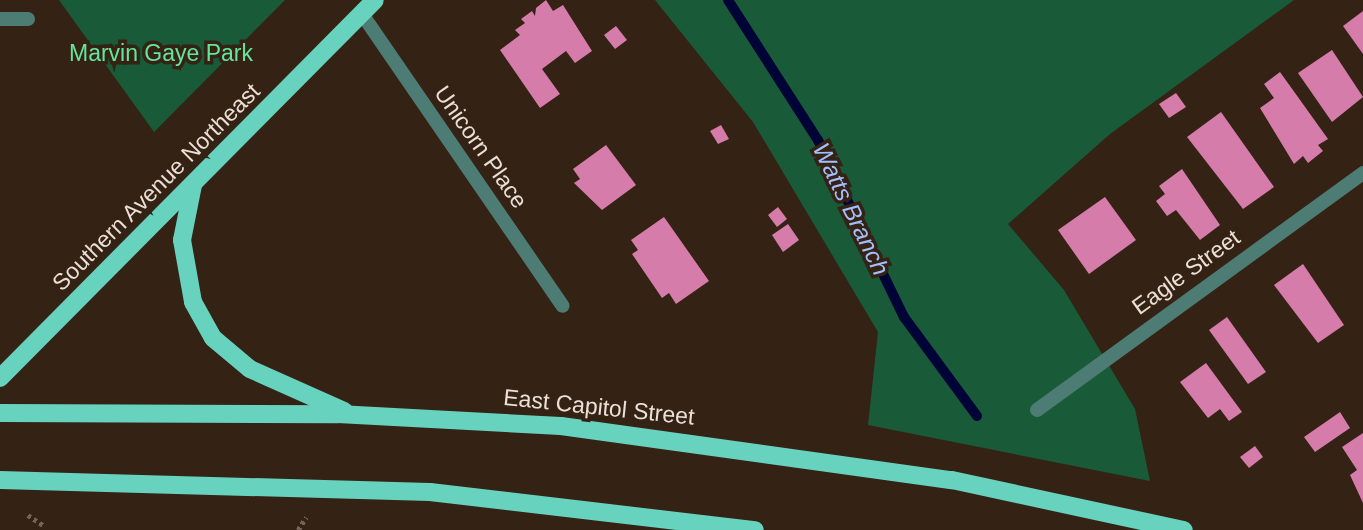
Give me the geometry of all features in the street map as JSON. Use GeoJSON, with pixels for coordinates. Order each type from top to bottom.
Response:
{"type":"FeatureCollection","features":[{"type":"Feature","properties":{"kind":"main road","name":"Southern Avenue Northeast"},"geometry":{"type":"LineString","coordinates":[[0,378],[375,0]]}},
{"type":"Feature","properties":{"kind":"main road"},"geometry":{"type":"LineString","coordinates":[[193,184],[182,240],[193,302],[213,338],[250,369],[354,415]]}},
{"type":"Feature","properties":{"kind":"main road","name":"East Capitol Street"},"geometry":{"type":"LineString","coordinates":[[0,413],[354,415],[511,421],[745,447],[952,480],[1184,530]]}},
{"type":"Feature","properties":{"kind":"main road"},"geometry":{"type":"LineString","coordinates":[[0,480],[430,492],[755,530]]}},
{"type":"Feature","properties":{"kind":"street","name":"Unicorn Place"},"geometry":{"type":"LineString","coordinates":[[362,14],[563,306]]}},
{"type":"Feature","properties":{"kind":"street"},"geometry":{"type":"LineString","coordinates":[[0,19],[28,19]]}},
{"type":"Feature","properties":{"kind":"street","name":"Eagle Street"},"geometry":{"type":"LineString","coordinates":[[1037,410],[1363,173]]}},
{"type":"Feature","properties":{"kind":"path"},"geometry":{"type":"LineString","coordinates":[[28,515],[43,526]]}},
{"type":"Feature","properties":{"kind":"path"},"geometry":{"type":"LineString","coordinates":[[298,530],[306,517]]}},
{"type":"Feature","properties":{"kind":"green space","name":"Marvin Gaye Park"},"geometry":{"type":"Polygon","coordinates":[[[59,0],[285,0],[154,132],[59,0]]]}},
{"type":"Feature","properties":{"kind":"green space"},"geometry":{"type":"Polygon","coordinates":[[[655,0],[1294,0],[1110,134],[1008,224],[1064,290],[1135,409],[1150,481],[868,425],[878,332],[753,122],[655,0]]]}},
{"type":"Feature","properties":{"kind":"building"},"geometry":{"type":"Polygon","coordinates":[[[546,0],[553,11],[563,5],[592,51],[575,63],[566,51],[542,69],[560,94],[540,108],[500,50],[520,35],[515,30],[525,23],[521,19],[532,11],[535,16],[536,8],[546,0]]]}},
{"type":"Feature","properties":{"kind":"building"},"geometry":{"type":"Polygon","coordinates":[[[1363,11],[1363,54],[1343,26],[1363,11]]]}},
{"type":"Feature","properties":{"kind":"building"},"geometry":{"type":"Polygon","coordinates":[[[616,26],[627,40],[615,49],[604,35],[616,26]]]}},
{"type":"Feature","properties":{"kind":"building"},"geometry":{"type":"Polygon","coordinates":[[[1332,50],[1363,97],[1332,122],[1298,73],[1332,50]]]}},
{"type":"Feature","properties":{"kind":"building"},"geometry":{"type":"Polygon","coordinates":[[[1280,72],[1328,139],[1318,145],[1323,151],[1308,163],[1303,156],[1294,164],[1260,108],[1274,98],[1264,84],[1280,72]]]}},
{"type":"Feature","properties":{"kind":"building"},"geometry":{"type":"Polygon","coordinates":[[[1176,93],[1186,107],[1169,118],[1159,104],[1176,93]]]}},
{"type":"Feature","properties":{"kind":"building"},"geometry":{"type":"Polygon","coordinates":[[[1221,112],[1274,187],[1243,209],[1187,137],[1221,112]]]}},
{"type":"Feature","properties":{"kind":"building"},"geometry":{"type":"Polygon","coordinates":[[[721,125],[729,139],[718,144],[710,131],[721,125]]]}},
{"type":"Feature","properties":{"kind":"building"},"geometry":{"type":"Polygon","coordinates":[[[606,145],[636,185],[602,210],[574,183],[580,179],[573,169],[606,145]]]}},
{"type":"Feature","properties":{"kind":"building"},"geometry":{"type":"Polygon","coordinates":[[[1182,169],[1220,225],[1200,240],[1176,210],[1167,216],[1156,201],[1165,194],[1159,186],[1182,169]]]}},
{"type":"Feature","properties":{"kind":"building"},"geometry":{"type":"Polygon","coordinates":[[[1105,197],[1136,240],[1089,274],[1058,230],[1105,197]]]}},
{"type":"Feature","properties":{"kind":"building"},"geometry":{"type":"Polygon","coordinates":[[[778,207],[787,219],[777,227],[768,215],[778,207]]]}},
{"type":"Feature","properties":{"kind":"building"},"geometry":{"type":"Polygon","coordinates":[[[664,217],[709,281],[676,304],[669,293],[662,298],[632,254],[638,250],[631,240],[664,217]]]}},
{"type":"Feature","properties":{"kind":"building"},"geometry":{"type":"Polygon","coordinates":[[[788,224],[799,240],[783,252],[772,235],[788,224]]]}},
{"type":"Feature","properties":{"kind":"building"},"geometry":{"type":"Polygon","coordinates":[[[1303,264],[1344,325],[1318,343],[1274,285],[1303,264]]]}},
{"type":"Feature","properties":{"kind":"building"},"geometry":{"type":"Polygon","coordinates":[[[1227,317],[1266,372],[1248,384],[1209,330],[1227,317]]]}},
{"type":"Feature","properties":{"kind":"building"},"geometry":{"type":"Polygon","coordinates":[[[1206,363],[1242,412],[1229,421],[1220,409],[1208,418],[1180,382],[1206,363]]]}},
{"type":"Feature","properties":{"kind":"building"},"geometry":{"type":"Polygon","coordinates":[[[1340,412],[1350,428],[1315,452],[1304,437],[1340,412]]]}},
{"type":"Feature","properties":{"kind":"building"},"geometry":{"type":"Polygon","coordinates":[[[1363,433],[1363,503],[1350,475],[1357,470],[1342,447],[1363,433]]]}},
{"type":"Feature","properties":{"kind":"building"},"geometry":{"type":"Polygon","coordinates":[[[1255,446],[1263,457],[1249,468],[1240,457],[1255,446]]]}},
{"type":"Feature","properties":{"kind":"waterway","name":"Watts Branch"},"geometry":{"type":"LineString","coordinates":[[728,0],[818,140],[904,317],[977,416]]}}]}
